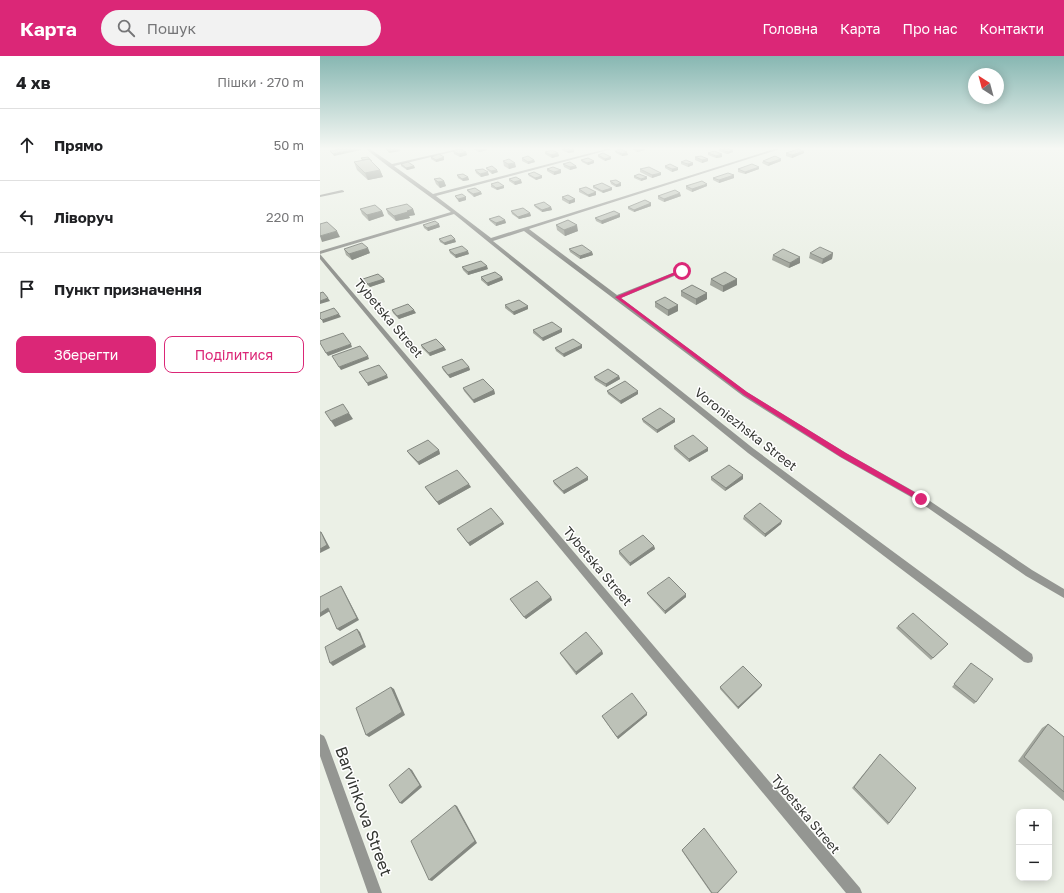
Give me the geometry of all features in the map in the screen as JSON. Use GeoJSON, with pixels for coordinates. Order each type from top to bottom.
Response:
{"type":"FeatureCollection","features":[{"type":"Feature","properties":{"kind":"street","name":"Voroniezhska Street"},"geometry":{"type":"LineString","coordinates":[[421,188],[455,212],[752,451],[1028,658]]}},
{"type":"Feature","properties":{"kind":"street"},"geometry":{"type":"LineString","coordinates":[[432,196],[462,188]]}},
{"type":"Feature","properties":{"kind":"street"},"geometry":{"type":"LineString","coordinates":[[490,240],[654,188]]}},
{"type":"Feature","properties":{"kind":"street"},"geometry":{"type":"LineString","coordinates":[[320,196],[342,191]]}},
{"type":"Feature","properties":{"kind":"street"},"geometry":{"type":"LineString","coordinates":[[320,254],[455,212]]}},
{"type":"Feature","properties":{"kind":"street"},"geometry":{"type":"LineString","coordinates":[[525,229],[746,394],[843,455],[921,499],[1029,573],[1064,594]]}},
{"type":"Feature","properties":{"kind":"street","name":"Tybetska Street"},"geometry":{"type":"LineString","coordinates":[[320,254],[855,893]]}},
{"type":"Feature","properties":{"kind":"street"},"geometry":{"type":"LineString","coordinates":[[618,297],[682,271]]}},
{"type":"Feature","properties":{"kind":"street","name":"Barvinkova Street"},"geometry":{"type":"LineString","coordinates":[[320,740],[375,893]]}},
{"type":"Feature","properties":{"kind":"building"},"geometry":{"type":"Polygon","coordinates":[[[475,188],[481,192],[473,194],[467,190],[475,188]]]}},
{"type":"Feature","properties":{"kind":"building"},"geometry":{"type":"Polygon","coordinates":[[[588,188],[596,192],[588,195],[579,189],[588,188]]]}},
{"type":"Feature","properties":{"kind":"building"},"geometry":{"type":"Polygon","coordinates":[[[597,188],[612,188],[602,191],[597,188]]]}},
{"type":"Feature","properties":{"kind":"building"},"geometry":{"type":"Polygon","coordinates":[[[675,190],[680,193],[664,199],[658,196],[675,190]]]}},
{"type":"Feature","properties":{"kind":"building"},"geometry":{"type":"Polygon","coordinates":[[[462,194],[466,197],[458,199],[455,196],[462,194]]]}},
{"type":"Feature","properties":{"kind":"building"},"geometry":{"type":"Polygon","coordinates":[[[568,195],[575,199],[569,201],[562,197],[568,195]]]}},
{"type":"Feature","properties":{"kind":"building"},"geometry":{"type":"Polygon","coordinates":[[[645,200],[651,203],[634,210],[628,207],[645,200]]]}},
{"type":"Feature","properties":{"kind":"building"},"geometry":{"type":"Polygon","coordinates":[[[544,202],[551,207],[542,210],[534,205],[544,202]]]}},
{"type":"Feature","properties":{"kind":"building"},"geometry":{"type":"Polygon","coordinates":[[[407,204],[413,209],[394,216],[386,209],[407,204]]]}},
{"type":"Feature","properties":{"kind":"building"},"geometry":{"type":"Polygon","coordinates":[[[375,205],[382,211],[367,215],[360,209],[375,205]]]}},
{"type":"Feature","properties":{"kind":"building"},"geometry":{"type":"Polygon","coordinates":[[[523,208],[530,213],[518,217],[511,211],[523,208]]]}},
{"type":"Feature","properties":{"kind":"building"},"geometry":{"type":"Polygon","coordinates":[[[614,211],[620,214],[601,221],[595,218],[614,211]]]}},
{"type":"Feature","properties":{"kind":"building"},"geometry":{"type":"Polygon","coordinates":[[[499,216],[505,220],[496,223],[489,219],[499,216]]]}},
{"type":"Feature","properties":{"kind":"building"},"geometry":{"type":"Polygon","coordinates":[[[568,220],[577,225],[564,230],[556,225],[568,220]]]}},
{"type":"Feature","properties":{"kind":"building"},"geometry":{"type":"Polygon","coordinates":[[[435,221],[439,224],[427,228],[423,225],[435,221]]]}},
{"type":"Feature","properties":{"kind":"building"},"geometry":{"type":"Polygon","coordinates":[[[327,222],[337,231],[320,236],[320,224],[327,222]]]}},
{"type":"Feature","properties":{"kind":"building"},"geometry":{"type":"Polygon","coordinates":[[[451,235],[455,239],[444,243],[439,239],[451,235]]]}},
{"type":"Feature","properties":{"kind":"building"},"geometry":{"type":"Polygon","coordinates":[[[362,243],[368,248],[349,254],[344,249],[362,243]]]}},
{"type":"Feature","properties":{"kind":"building"},"geometry":{"type":"Polygon","coordinates":[[[582,245],[592,252],[580,256],[569,249],[582,245]]]}},
{"type":"Feature","properties":{"kind":"building"},"geometry":{"type":"Polygon","coordinates":[[[462,246],[468,251],[455,255],[449,250],[462,246]]]}},
{"type":"Feature","properties":{"kind":"building"},"geometry":{"type":"Polygon","coordinates":[[[820,247],[833,253],[823,259],[810,253],[820,247]]]}},
{"type":"Feature","properties":{"kind":"building"},"geometry":{"type":"Polygon","coordinates":[[[783,249],[800,257],[790,263],[773,255],[783,249]]]}},
{"type":"Feature","properties":{"kind":"building"},"geometry":{"type":"Polygon","coordinates":[[[481,261],[487,266],[468,272],[462,267],[481,261]]]}},
{"type":"Feature","properties":{"kind":"building"},"geometry":{"type":"Polygon","coordinates":[[[495,272],[502,277],[487,283],[481,277],[495,272]]]}},
{"type":"Feature","properties":{"kind":"building"},"geometry":{"type":"Polygon","coordinates":[[[725,272],[737,279],[723,286],[711,279],[725,272]]]}},
{"type":"Feature","properties":{"kind":"building"},"geometry":{"type":"Polygon","coordinates":[[[378,274],[384,279],[368,284],[363,279],[378,274]]]}},
{"type":"Feature","properties":{"kind":"building"},"geometry":{"type":"Polygon","coordinates":[[[692,285],[707,293],[696,299],[681,291],[692,285]]]}},
{"type":"Feature","properties":{"kind":"building"},"geometry":{"type":"Polygon","coordinates":[[[323,292],[328,298],[320,301],[320,293],[323,292]]]}},
{"type":"Feature","properties":{"kind":"building"},"geometry":{"type":"Polygon","coordinates":[[[665,297],[678,305],[668,310],[655,302],[665,297]]]}},
{"type":"Feature","properties":{"kind":"building"},"geometry":{"type":"Polygon","coordinates":[[[519,300],[528,306],[513,312],[505,305],[519,300]]]}},
{"type":"Feature","properties":{"kind":"building"},"geometry":{"type":"Polygon","coordinates":[[[408,304],[414,310],[397,316],[392,310],[408,304]]]}},
{"type":"Feature","properties":{"kind":"building"},"geometry":{"type":"Polygon","coordinates":[[[334,308],[339,314],[322,320],[320,318],[320,313],[334,308]]]}},
{"type":"Feature","properties":{"kind":"building"},"geometry":{"type":"Polygon","coordinates":[[[552,322],[562,329],[542,338],[533,330],[552,322]]]}},
{"type":"Feature","properties":{"kind":"building"},"geometry":{"type":"Polygon","coordinates":[[[343,333],[351,344],[326,353],[320,341],[343,333]]]}},
{"type":"Feature","properties":{"kind":"building"},"geometry":{"type":"Polygon","coordinates":[[[436,339],[444,347],[429,353],[421,345],[436,339]]]}},
{"type":"Feature","properties":{"kind":"building"},"geometry":{"type":"Polygon","coordinates":[[[573,339],[582,345],[563,354],[555,348],[573,339]]]}},
{"type":"Feature","properties":{"kind":"building"},"geometry":{"type":"Polygon","coordinates":[[[360,346],[368,356],[339,367],[332,356],[360,346]]]}},
{"type":"Feature","properties":{"kind":"building"},"geometry":{"type":"Polygon","coordinates":[[[462,359],[469,367],[448,375],[442,367],[462,359]]]}},
{"type":"Feature","properties":{"kind":"building"},"geometry":{"type":"Polygon","coordinates":[[[379,365],[387,375],[367,383],[359,372],[379,365]]]}},
{"type":"Feature","properties":{"kind":"building"},"geometry":{"type":"Polygon","coordinates":[[[608,369],[619,376],[606,384],[594,377],[608,369]]]}},
{"type":"Feature","properties":{"kind":"building"},"geometry":{"type":"Polygon","coordinates":[[[483,379],[494,390],[473,400],[463,388],[483,379]]]}},
{"type":"Feature","properties":{"kind":"building"},"geometry":{"type":"Polygon","coordinates":[[[625,381],[638,391],[620,401],[607,391],[625,381]]]}},
{"type":"Feature","properties":{"kind":"building"},"geometry":{"type":"Polygon","coordinates":[[[343,404],[349,413],[331,421],[325,412],[343,404]]]}},
{"type":"Feature","properties":{"kind":"building"},"geometry":{"type":"Polygon","coordinates":[[[660,408],[675,419],[657,430],[642,419],[660,408]]]}},
{"type":"Feature","properties":{"kind":"building"},"geometry":{"type":"Polygon","coordinates":[[[693,435],[708,448],[689,459],[674,446],[693,435]]]}},
{"type":"Feature","properties":{"kind":"building"},"geometry":{"type":"Polygon","coordinates":[[[428,440],[439,450],[418,462],[407,451],[428,440]]]}},
{"type":"Feature","properties":{"kind":"building"},"geometry":{"type":"Polygon","coordinates":[[[729,465],[743,475],[726,488],[711,477],[729,465]]]}},
{"type":"Feature","properties":{"kind":"building"},"geometry":{"type":"Polygon","coordinates":[[[577,467],[588,477],[563,491],[553,481],[577,467]]]}},
{"type":"Feature","properties":{"kind":"building"},"geometry":{"type":"Polygon","coordinates":[[[457,470],[469,484],[437,502],[425,487],[457,470]]]}},
{"type":"Feature","properties":{"kind":"building"},"geometry":{"type":"Polygon","coordinates":[[[760,503],[782,521],[765,534],[744,516],[760,503]]]}},
{"type":"Feature","properties":{"kind":"building"},"geometry":{"type":"Polygon","coordinates":[[[491,508],[503,522],[468,543],[457,529],[491,508]]]}},
{"type":"Feature","properties":{"kind":"building"},"geometry":{"type":"Polygon","coordinates":[[[320,532],[327,545],[320,549],[320,532]]]}},
{"type":"Feature","properties":{"kind":"building"},"geometry":{"type":"Polygon","coordinates":[[[643,535],[654,546],[630,563],[619,551],[643,535]]]}},
{"type":"Feature","properties":{"kind":"building"},"geometry":{"type":"Polygon","coordinates":[[[669,577],[686,594],[665,611],[647,593],[669,577]]]}},
{"type":"Feature","properties":{"kind":"building"},"geometry":{"type":"Polygon","coordinates":[[[537,581],[551,597],[524,617],[510,599],[537,581]]]}},
{"type":"Feature","properties":{"kind":"building"},"geometry":{"type":"Polygon","coordinates":[[[341,586],[357,618],[337,629],[328,608],[320,613],[320,597],[341,586]]]}},
{"type":"Feature","properties":{"kind":"building"},"geometry":{"type":"Polygon","coordinates":[[[913,613],[948,644],[933,658],[898,626],[913,613]]]}},
{"type":"Feature","properties":{"kind":"building"},"geometry":{"type":"Polygon","coordinates":[[[357,629],[364,644],[330,663],[325,647],[357,629]]]}},
{"type":"Feature","properties":{"kind":"building"},"geometry":{"type":"Polygon","coordinates":[[[586,632],[602,651],[576,672],[560,653],[586,632]]]}},
{"type":"Feature","properties":{"kind":"building"},"geometry":{"type":"Polygon","coordinates":[[[971,663],[993,679],[976,702],[954,684],[971,663]]]}},
{"type":"Feature","properties":{"kind":"building"},"geometry":{"type":"Polygon","coordinates":[[[743,666],[762,685],[738,707],[720,687],[743,666]]]}},
{"type":"Feature","properties":{"kind":"building"},"geometry":{"type":"Polygon","coordinates":[[[391,687],[402,712],[366,735],[356,708],[391,687]]]}},
{"type":"Feature","properties":{"kind":"building"},"geometry":{"type":"Polygon","coordinates":[[[632,693],[647,713],[617,737],[602,716],[632,693]]]}},
{"type":"Feature","properties":{"kind":"building"},"geometry":{"type":"Polygon","coordinates":[[[1048,724],[1064,737],[1064,792],[1024,757],[1048,724]]]}},
{"type":"Feature","properties":{"kind":"building"},"geometry":{"type":"Polygon","coordinates":[[[880,754],[916,788],[889,823],[854,787],[880,754]]]}},
{"type":"Feature","properties":{"kind":"building"},"geometry":{"type":"Polygon","coordinates":[[[409,768],[420,785],[400,803],[389,785],[409,768]]]}},
{"type":"Feature","properties":{"kind":"building"},"geometry":{"type":"Polygon","coordinates":[[[455,805],[475,841],[429,880],[411,841],[455,805]]]}},
{"type":"Feature","properties":{"kind":"building"},"geometry":{"type":"Polygon","coordinates":[[[704,828],[737,872],[717,893],[712,893],[682,850],[704,828]]]}},
{"type":"Feature","properties":{"kind":"route"},"geometry":{"type":"LineString","coordinates":[[682,271],[618,297],[658,329],[746,394],[843,455],[921,499]]}}]}
